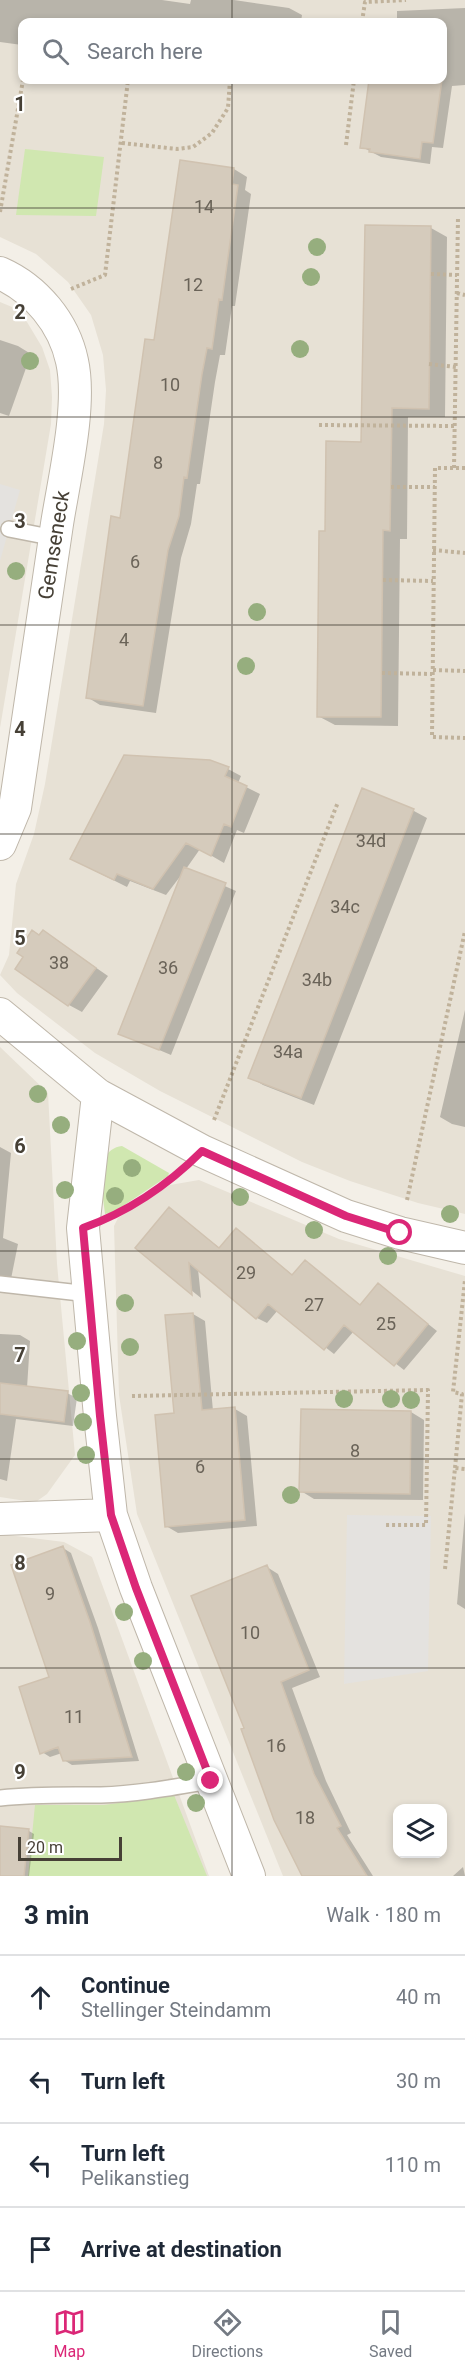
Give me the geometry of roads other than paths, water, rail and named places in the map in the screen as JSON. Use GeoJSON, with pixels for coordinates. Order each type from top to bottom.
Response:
{"type":"FeatureCollection","features":[{"type":"Feature","properties":{"kind":"street","name":"Gemseneck"},"geometry":{"type":"LineString","coordinates":[[0,273],[24,287],[41,302],[55,320],[65,339],[72,361],[76,387],[15,808],[0,844]]}},
{"type":"Feature","properties":{"kind":"street"},"geometry":{"type":"LineString","coordinates":[[0,1014],[98,1095],[202,1151],[346,1216],[400,1233],[465,1248]]}},
{"type":"Feature","properties":{"kind":"street"},"geometry":{"type":"LineString","coordinates":[[98,1095],[83,1228],[111,1515],[136,1588],[249,1876]]}},
{"type":"Feature","properties":{"kind":"street"},"geometry":{"type":"LineString","coordinates":[[0,1519],[111,1515]]}},
{"type":"Feature","properties":{"kind":"lane"},"geometry":{"type":"LineString","coordinates":[[9,529],[55,538]]}},
{"type":"Feature","properties":{"kind":"lane"},"geometry":{"type":"LineString","coordinates":[[0,1284],[89,1294]]}},
{"type":"Feature","properties":{"kind":"lane"},"geometry":{"type":"LineString","coordinates":[[0,1798],[32,1794],[103,1795],[172,1788],[211,1781]]}}]}
